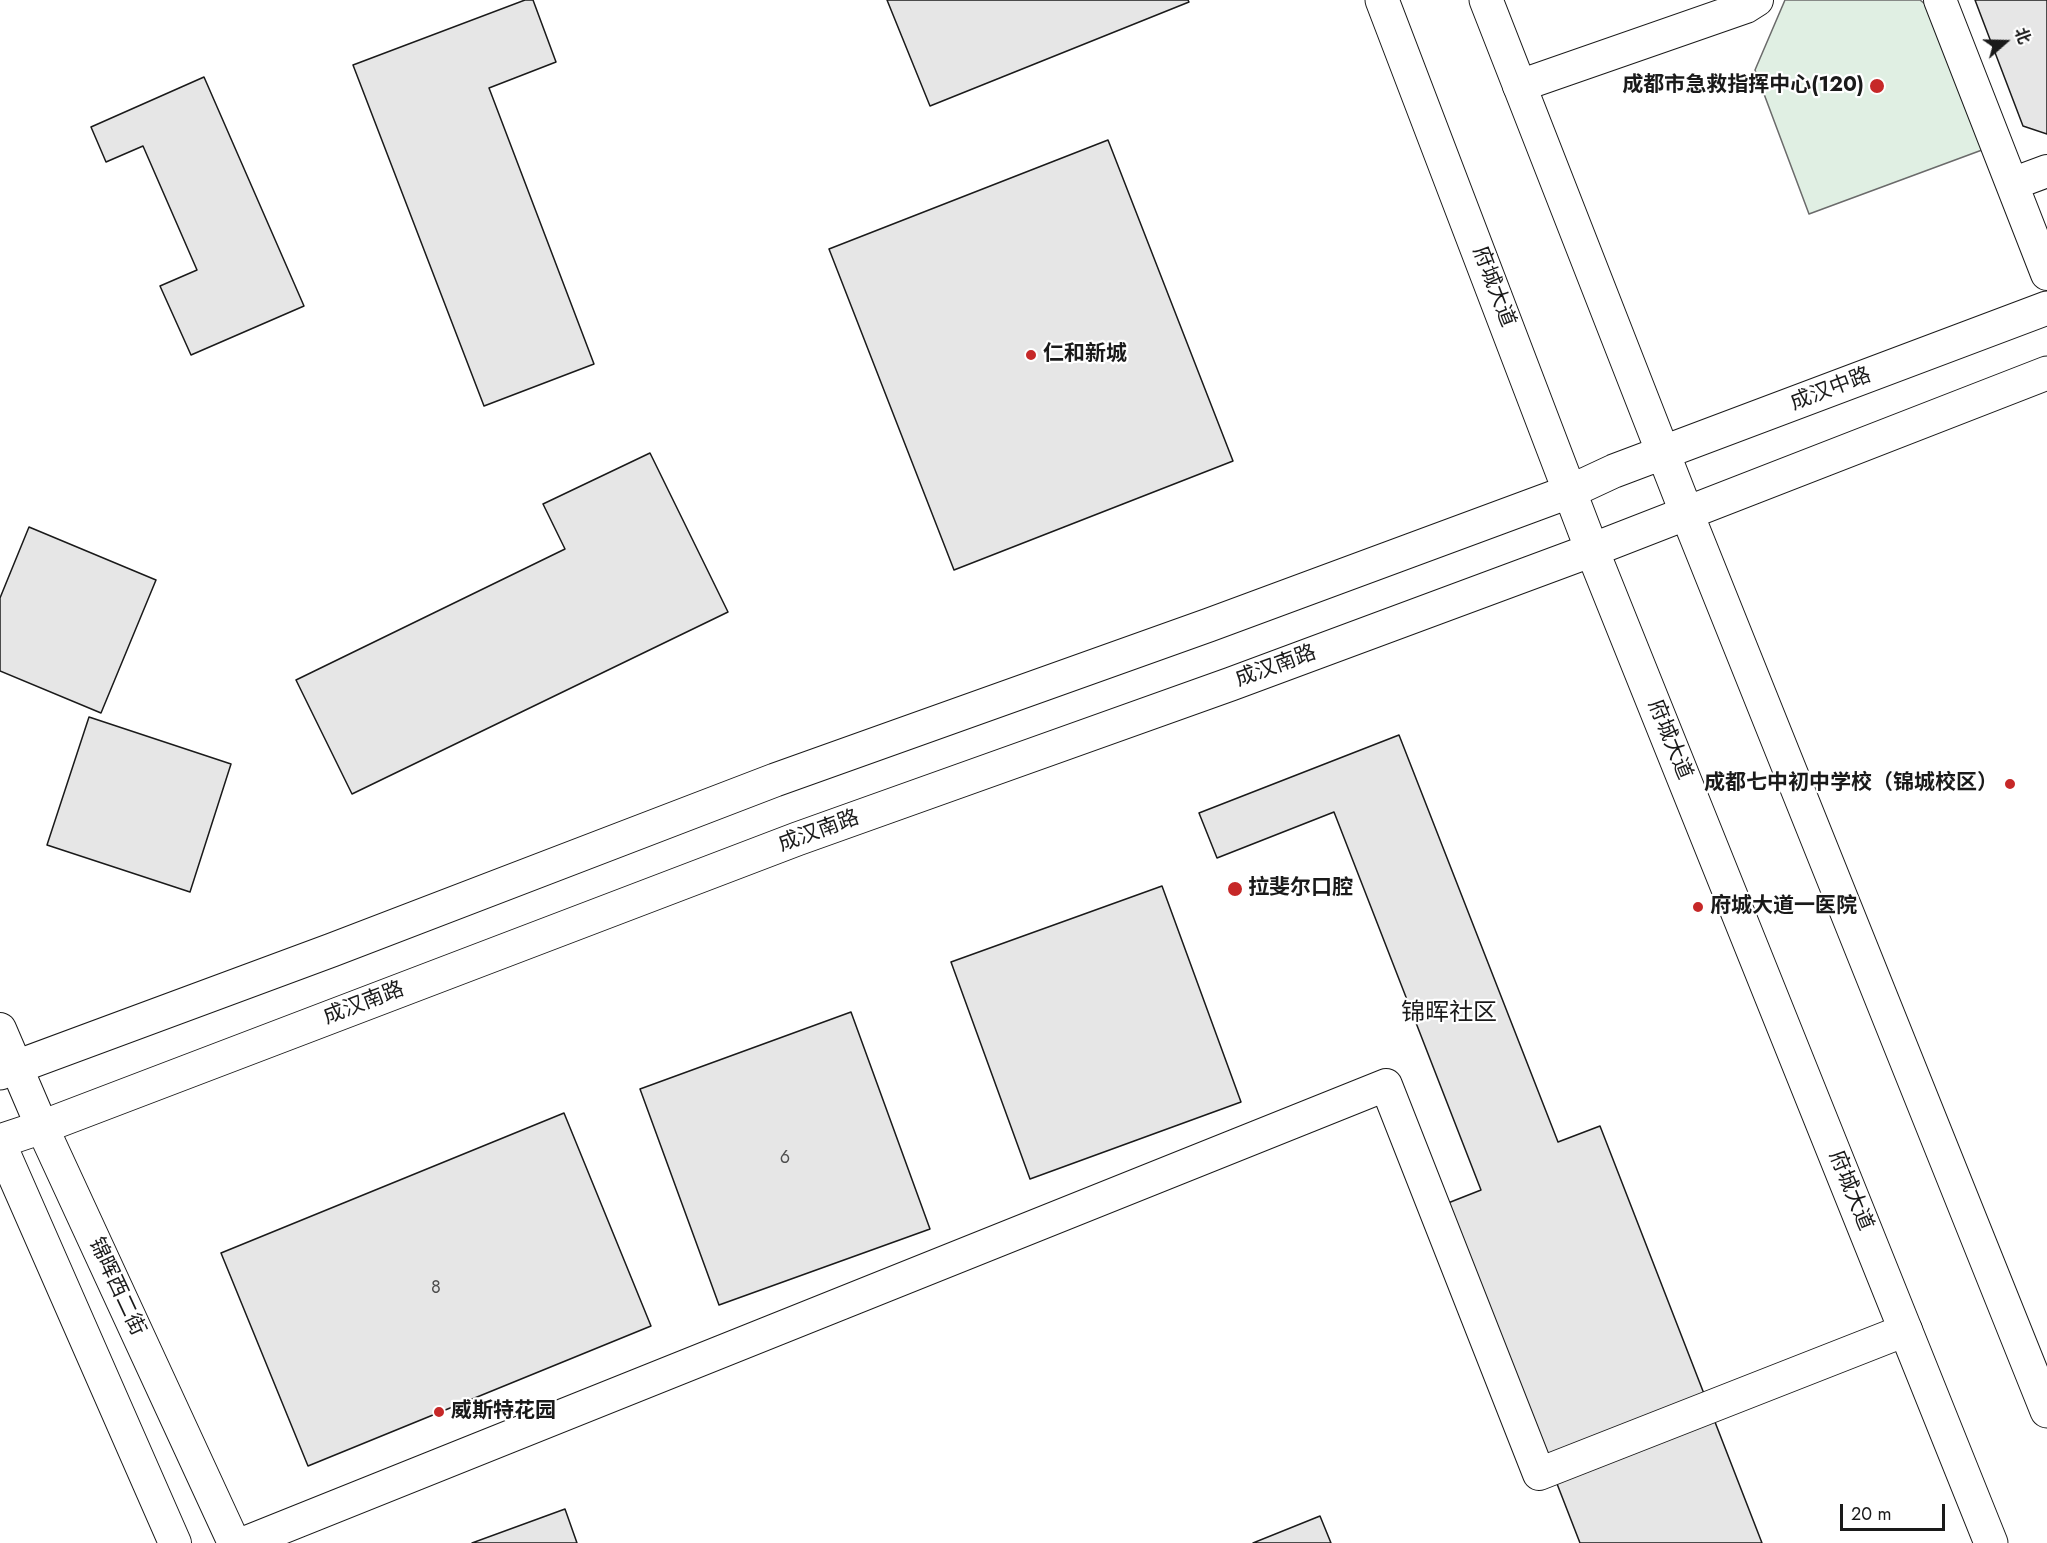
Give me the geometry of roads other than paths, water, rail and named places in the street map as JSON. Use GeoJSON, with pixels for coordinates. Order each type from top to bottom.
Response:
{"type":"FeatureCollection","features":[{"type":"Feature","properties":{"kind":"main road","name":"府城大道"},"geometry":{"type":"LineString","coordinates":[[1382,0],[1592,550],[1991,1543]]}},
{"type":"Feature","properties":{"kind":"main road"},"geometry":{"type":"LineString","coordinates":[[1486,0],[1687,514],[2047,1411]]}},
{"type":"Feature","properties":{"kind":"main road","name":"成汉中路"},"geometry":{"type":"LineString","coordinates":[[1571,491],[1614,471],[2047,308]]}},
{"type":"Feature","properties":{"kind":"main road"},"geometry":{"type":"LineString","coordinates":[[1687,514],[2047,373]]}},
{"type":"Feature","properties":{"kind":"main road"},"geometry":{"type":"LineString","coordinates":[[8,1070],[332,950],[775,780],[1209,625],[1571,491]]}},
{"type":"Feature","properties":{"kind":"main road","name":"成汉南路"},"geometry":{"type":"LineString","coordinates":[[0,1142],[797,839],[1231,684],[1687,514]]}},
{"type":"Feature","properties":{"kind":"street"},"geometry":{"type":"LineString","coordinates":[[1519,86],[1746,7],[1757,0]]}},
{"type":"Feature","properties":{"kind":"street"},"geometry":{"type":"LineString","coordinates":[[1940,0],[2047,274]]}},
{"type":"Feature","properties":{"kind":"street"},"geometry":{"type":"LineString","coordinates":[[2012,184],[2047,171]]}},
{"type":"Feature","properties":{"kind":"street","name":"锦晖西二街"},"geometry":{"type":"LineString","coordinates":[[0,1029],[8,1070],[42,1127],[234,1543]]}},
{"type":"Feature","properties":{"kind":"street"},"geometry":{"type":"LineString","coordinates":[[244,1543],[1386,1085],[1539,1474],[1906,1330]]}},
{"type":"Feature","properties":{"kind":"street"},"geometry":{"type":"LineString","coordinates":[[0,1142],[175,1543]]}},
{"type":"Feature","properties":{"kind":"place","name":"成都市急救指挥中心(120)"},"geometry":{"type":"Point","coordinates":[1877,86]}},
{"type":"Feature","properties":{"kind":"place","name":"仁和新城"},"geometry":{"type":"Point","coordinates":[1031,355]}},
{"type":"Feature","properties":{"kind":"place","name":"成都七中初中学校（锦城校区）"},"geometry":{"type":"Point","coordinates":[2010,784]}},
{"type":"Feature","properties":{"kind":"place","name":"拉斐尔口腔"},"geometry":{"type":"Point","coordinates":[1235,889]}},
{"type":"Feature","properties":{"kind":"place","name":"府城大道一医院"},"geometry":{"type":"Point","coordinates":[1698,907]}},
{"type":"Feature","properties":{"kind":"place","name":"威斯特花园"},"geometry":{"type":"Point","coordinates":[439,1412]}},
{"type":"Feature","properties":{"kind":"district","name":"锦晖社区"},"geometry":{"type":"Point","coordinates":[1449,1014]}}]}
